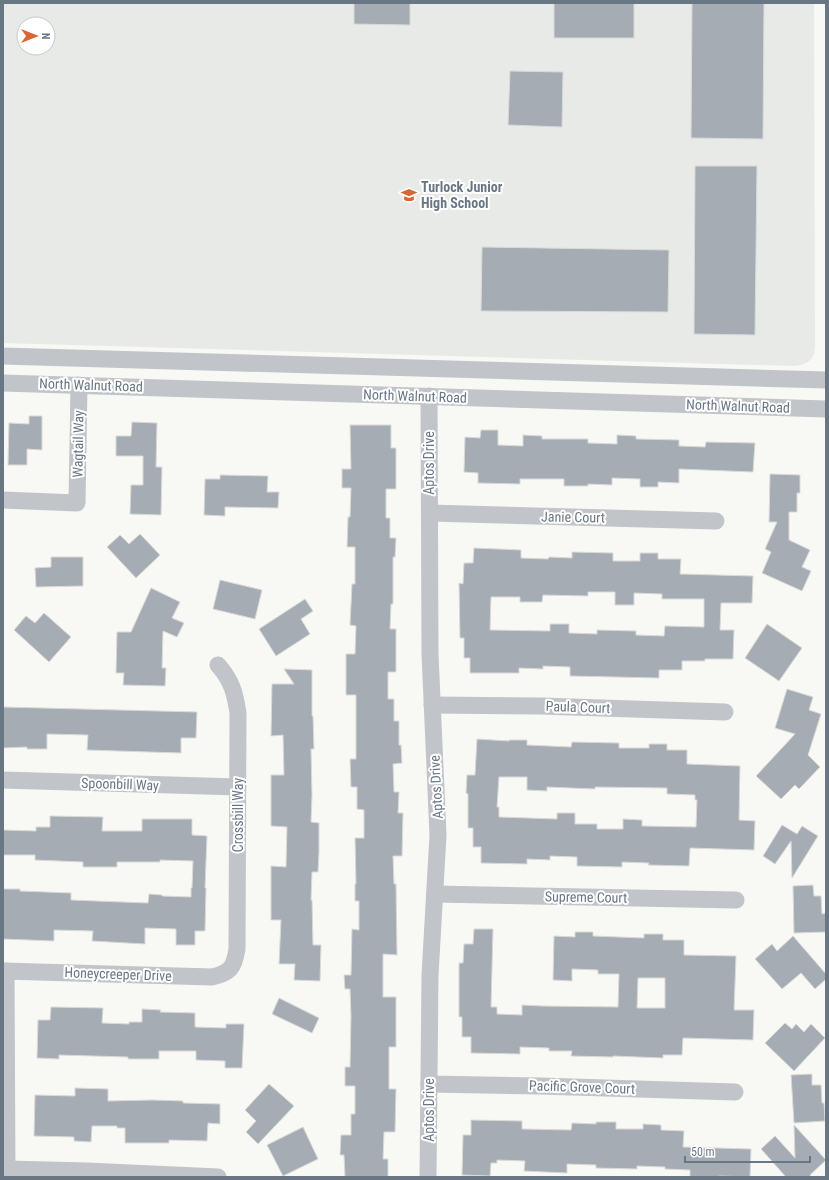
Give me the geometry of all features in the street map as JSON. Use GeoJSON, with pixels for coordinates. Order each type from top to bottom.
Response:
{"type":"FeatureCollection","features":[{"type":"Feature","properties":{"kind":"street","name":"North Walnut Road"},"geometry":{"type":"LineString","coordinates":[[3,356],[826,380]]}},
{"type":"Feature","properties":{"kind":"street","name":"North Walnut Road"},"geometry":{"type":"LineString","coordinates":[[3,383],[826,409]]}},
{"type":"Feature","properties":{"kind":"street","name":"Wagtail Way"},"geometry":{"type":"LineString","coordinates":[[3,500],[77,503],[79,385]]}},
{"type":"Feature","properties":{"kind":"street","name":"Aptos Drive"},"geometry":{"type":"LineString","coordinates":[[428,1177],[430,975],[438,834],[430,654],[429,396]]}},
{"type":"Feature","properties":{"kind":"street","name":"Janie Court"},"geometry":{"type":"LineString","coordinates":[[430,513],[716,521]]}},
{"type":"Feature","properties":{"kind":"street","name":"Crossbill Way"},"geometry":{"type":"LineString","coordinates":[[218,665],[230,681],[234,690],[238,713],[237,949],[236,960],[230,969]]}},
{"type":"Feature","properties":{"kind":"street","name":"Paula Court"},"geometry":{"type":"LineString","coordinates":[[432,705],[540,706],[725,712]]}},
{"type":"Feature","properties":{"kind":"street","name":"Spoonbill Way"},"geometry":{"type":"LineString","coordinates":[[3,780],[238,787]]}},
{"type":"Feature","properties":{"kind":"street","name":"Supreme Court"},"geometry":{"type":"LineString","coordinates":[[435,894],[736,900]]}},
{"type":"Feature","properties":{"kind":"street","name":"Honeycreeper Drive"},"geometry":{"type":"LineString","coordinates":[[5,971],[212,977],[223,974],[230,969]]}},
{"type":"Feature","properties":{"kind":"street"},"geometry":{"type":"LineString","coordinates":[[5,971],[7,1173],[87,1171],[218,1177]]}},
{"type":"Feature","properties":{"kind":"street","name":"Pacific Grove Court"},"geometry":{"type":"LineString","coordinates":[[429,1084],[735,1092]]}},
{"type":"Feature","properties":{"kind":"shaded area","name":"Turlock Junior High School"},"geometry":{"type":"Polygon","coordinates":[[[3,3],[814,3],[815,346],[812,358],[808,362],[794,366],[3,343],[3,3]]]}},
{"type":"Feature","properties":{"kind":"building"},"geometry":{"type":"Polygon","coordinates":[[[354,3],[410,3],[410,25],[354,24],[354,3]]]}},
{"type":"Feature","properties":{"kind":"building"},"geometry":{"type":"Polygon","coordinates":[[[554,3],[634,3],[634,38],[554,38],[554,3]]]}},
{"type":"Feature","properties":{"kind":"building"},"geometry":{"type":"Polygon","coordinates":[[[692,3],[764,3],[763,139],[691,138],[692,3]]]}},
{"type":"Feature","properties":{"kind":"building"},"geometry":{"type":"Polygon","coordinates":[[[510,71],[563,72],[562,127],[508,125],[510,71]]]}},
{"type":"Feature","properties":{"kind":"building"},"geometry":{"type":"Polygon","coordinates":[[[695,166],[757,166],[755,335],[694,334],[695,166]]]}},
{"type":"Feature","properties":{"kind":"building"},"geometry":{"type":"Polygon","coordinates":[[[482,247],[669,250],[668,312],[481,311],[482,247]]]}},
{"type":"Feature","properties":{"kind":"building"},"geometry":{"type":"Polygon","coordinates":[[[29,416],[42,416],[42,450],[27,449],[27,465],[8,465],[9,423],[29,424],[29,416]]]}},
{"type":"Feature","properties":{"kind":"building"},"geometry":{"type":"Polygon","coordinates":[[[132,422],[157,423],[156,467],[162,467],[161,515],[130,514],[131,485],[143,485],[143,456],[116,456],[116,436],[131,436],[132,422]]]}},
{"type":"Feature","properties":{"kind":"building"},"geometry":{"type":"Polygon","coordinates":[[[350,425],[391,425],[391,448],[396,448],[396,489],[386,489],[386,518],[390,518],[390,538],[396,538],[395,557],[393,557],[393,604],[391,604],[390,629],[396,629],[396,672],[388,672],[388,699],[394,699],[394,721],[399,721],[399,745],[401,745],[402,763],[393,764],[394,792],[399,792],[398,813],[403,813],[402,856],[393,856],[394,884],[396,884],[397,955],[383,954],[383,997],[396,997],[396,1047],[389,1047],[389,1089],[396,1089],[395,1132],[384,1132],[383,1159],[388,1159],[388,1177],[345,1177],[344,1155],[340,1155],[341,1135],[351,1135],[351,1114],[355,1114],[355,1086],[345,1086],[345,1067],[350,1067],[351,1016],[350,989],[345,989],[344,975],[351,975],[352,929],[359,930],[359,901],[355,901],[355,838],[364,838],[364,810],[357,809],[357,787],[351,787],[350,759],[356,759],[356,695],[346,695],[346,654],[355,654],[356,626],[350,625],[352,584],[355,584],[355,547],[347,547],[351,488],[342,488],[342,469],[351,469],[350,425]]]}},
{"type":"Feature","properties":{"kind":"building"},"geometry":{"type":"Polygon","coordinates":[[[481,430],[498,430],[498,445],[523,446],[523,435],[542,436],[542,439],[588,439],[588,443],[617,444],[617,435],[636,436],[636,439],[679,440],[679,446],[705,447],[706,442],[755,443],[753,472],[679,469],[679,483],[658,482],[658,487],[640,487],[640,479],[612,478],[612,485],[588,484],[588,486],[564,486],[564,479],[520,479],[520,484],[478,483],[478,473],[464,472],[465,437],[480,438],[481,430]]]}},
{"type":"Feature","properties":{"kind":"building"},"geometry":{"type":"Polygon","coordinates":[[[770,474],[800,475],[800,493],[797,493],[797,512],[789,512],[789,540],[810,550],[802,567],[811,571],[802,591],[762,573],[771,552],[765,549],[777,522],[769,522],[770,474]]]}},
{"type":"Feature","properties":{"kind":"building"},"geometry":{"type":"Polygon","coordinates":[[[220,475],[268,476],[267,492],[279,492],[278,508],[225,507],[225,516],[204,515],[205,479],[220,479],[220,475]]]}},
{"type":"Feature","properties":{"kind":"building"},"geometry":{"type":"Polygon","coordinates":[[[140,534],[160,555],[136,578],[107,547],[120,535],[129,544],[140,534]]]}},
{"type":"Feature","properties":{"kind":"building"},"geometry":{"type":"Polygon","coordinates":[[[474,548],[521,550],[521,558],[548,559],[549,557],[572,558],[572,552],[613,553],[613,561],[640,561],[640,553],[658,553],[658,559],[681,559],[680,574],[753,576],[752,603],[721,603],[720,630],[734,630],[733,659],[682,661],[682,670],[659,670],[659,678],[570,676],[570,667],[543,666],[543,669],[519,668],[519,673],[470,673],[470,658],[464,658],[464,638],[460,638],[459,583],[463,584],[464,563],[473,563],[474,548]],[[588,592],[588,596],[543,595],[542,602],[520,602],[520,597],[491,597],[490,630],[550,631],[550,624],[569,624],[569,633],[597,634],[597,630],[636,631],[636,635],[664,636],[665,626],[704,627],[704,599],[662,599],[662,594],[634,593],[634,605],[615,605],[615,592],[588,592]]]}},
{"type":"Feature","properties":{"kind":"building"},"geometry":{"type":"Polygon","coordinates":[[[51,557],[83,557],[83,586],[36,587],[35,568],[51,567],[51,557]]]}},
{"type":"Feature","properties":{"kind":"building"},"geometry":{"type":"Polygon","coordinates":[[[220,580],[262,590],[255,619],[213,609],[220,580]]]}},
{"type":"Feature","properties":{"kind":"building"},"geometry":{"type":"Polygon","coordinates":[[[151,588],[180,602],[172,618],[184,623],[177,637],[163,631],[162,668],[166,668],[165,686],[123,685],[124,673],[116,673],[117,632],[131,632],[151,588]]]}},
{"type":"Feature","properties":{"kind":"building"},"geometry":{"type":"Polygon","coordinates":[[[305,599],[313,611],[301,619],[310,634],[276,656],[259,629],[305,599]]]}},
{"type":"Feature","properties":{"kind":"building"},"geometry":{"type":"Polygon","coordinates":[[[44,613],[71,637],[49,662],[14,630],[26,616],[35,623],[44,613]]]}},
{"type":"Feature","properties":{"kind":"building"},"geometry":{"type":"Polygon","coordinates":[[[767,624],[802,648],[779,681],[745,658],[767,624]]]}},
{"type":"Feature","properties":{"kind":"building"},"geometry":{"type":"Polygon","coordinates":[[[284,669],[312,670],[314,749],[311,749],[311,822],[319,823],[319,852],[318,872],[312,872],[311,900],[313,945],[321,945],[320,981],[294,980],[295,964],[279,964],[281,920],[271,920],[271,866],[286,867],[287,827],[271,826],[271,775],[284,775],[283,735],[271,736],[272,684],[294,684],[284,669]]]}},
{"type":"Feature","properties":{"kind":"building"},"geometry":{"type":"Polygon","coordinates":[[[787,689],[813,697],[809,710],[821,714],[808,755],[820,767],[799,789],[795,785],[781,799],[756,776],[795,734],[775,728],[787,689]]]}},
{"type":"Feature","properties":{"kind":"building"},"geometry":{"type":"Polygon","coordinates":[[[3,707],[197,712],[196,738],[181,738],[181,753],[87,750],[88,735],[47,734],[47,749],[27,749],[27,747],[3,748],[3,707]]]}},
{"type":"Feature","properties":{"kind":"building"},"geometry":{"type":"Polygon","coordinates":[[[477,739],[509,741],[527,740],[527,745],[571,747],[572,742],[619,743],[619,748],[649,748],[649,744],[667,744],[667,750],[687,750],[687,764],[740,766],[739,820],[755,821],[754,850],[690,848],[689,866],[648,865],[649,863],[622,862],[622,867],[577,866],[577,857],[550,856],[550,860],[527,859],[527,864],[481,863],[481,847],[473,847],[473,828],[468,828],[468,794],[466,793],[467,775],[475,775],[477,739]],[[499,777],[497,807],[499,807],[499,817],[557,819],[557,813],[575,813],[575,824],[597,824],[597,829],[623,829],[623,819],[642,820],[642,826],[696,827],[697,800],[695,800],[695,795],[667,794],[667,788],[595,787],[595,789],[547,787],[547,791],[527,790],[527,777],[499,777]]]}},
{"type":"Feature","properties":{"kind":"building"},"geometry":{"type":"Polygon","coordinates":[[[50,816],[103,817],[102,831],[142,831],[142,819],[192,819],[192,835],[207,836],[205,931],[195,931],[195,945],[176,945],[176,929],[145,928],[145,944],[92,941],[93,931],[54,930],[54,941],[3,939],[3,889],[71,893],[71,900],[148,903],[149,894],[191,897],[193,861],[160,860],[160,862],[117,862],[117,867],[83,867],[83,862],[35,860],[35,855],[3,855],[3,830],[36,831],[36,827],[50,827],[50,816]]]}},
{"type":"Feature","properties":{"kind":"building"},"geometry":{"type":"Polygon","coordinates":[[[782,825],[797,834],[802,826],[818,836],[792,878],[791,841],[775,864],[763,856],[782,825]]]}},
{"type":"Feature","properties":{"kind":"building"},"geometry":{"type":"Polygon","coordinates":[[[813,885],[814,896],[821,896],[822,914],[826,913],[826,932],[794,933],[793,886],[813,885]]]}},
{"type":"Feature","properties":{"kind":"building"},"geometry":{"type":"Polygon","coordinates":[[[474,929],[493,929],[491,1007],[497,1007],[497,1014],[522,1015],[522,1005],[618,1007],[619,974],[598,974],[598,970],[572,969],[572,981],[553,980],[554,936],[575,937],[575,932],[593,932],[593,936],[644,938],[644,934],[663,934],[663,940],[684,940],[684,955],[736,956],[734,1010],[754,1010],[753,1040],[683,1038],[682,1055],[663,1055],[663,1058],[571,1056],[572,1051],[549,1051],[549,1048],[520,1047],[520,1054],[471,1053],[471,1037],[462,1037],[462,1017],[459,1017],[459,963],[463,963],[464,944],[473,944],[474,929]],[[638,978],[637,1008],[665,1008],[665,978],[638,978]]]}},
{"type":"Feature","properties":{"kind":"building"},"geometry":{"type":"Polygon","coordinates":[[[793,936],[826,974],[826,979],[815,989],[801,973],[782,989],[755,959],[772,944],[777,951],[793,936]]]}},
{"type":"Feature","properties":{"kind":"building"},"geometry":{"type":"Polygon","coordinates":[[[279,998],[319,1018],[312,1033],[272,1014],[279,998]]]}},
{"type":"Feature","properties":{"kind":"building"},"geometry":{"type":"Polygon","coordinates":[[[51,1007],[103,1008],[102,1023],[129,1024],[129,1022],[142,1022],[142,1009],[161,1010],[160,1012],[195,1013],[195,1027],[226,1028],[226,1024],[244,1024],[242,1068],[225,1068],[225,1061],[196,1060],[196,1051],[159,1051],[159,1059],[128,1059],[128,1057],[59,1055],[59,1059],[37,1058],[38,1020],[50,1020],[51,1007]]]}},
{"type":"Feature","properties":{"kind":"building"},"geometry":{"type":"Polygon","coordinates":[[[785,1023],[792,1029],[796,1024],[804,1032],[811,1024],[825,1038],[794,1071],[765,1043],[785,1023]]]}},
{"type":"Feature","properties":{"kind":"building"},"geometry":{"type":"Polygon","coordinates":[[[812,1074],[812,1085],[821,1085],[825,1121],[794,1123],[791,1075],[812,1074]]]}},
{"type":"Feature","properties":{"kind":"building"},"geometry":{"type":"Polygon","coordinates":[[[269,1084],[294,1106],[258,1144],[246,1132],[256,1121],[245,1110],[269,1084]]]}},
{"type":"Feature","properties":{"kind":"building"},"geometry":{"type":"Polygon","coordinates":[[[75,1088],[108,1089],[108,1101],[152,1100],[220,1104],[220,1124],[208,1123],[207,1141],[169,1140],[169,1143],[125,1143],[125,1128],[117,1128],[117,1126],[92,1126],[91,1142],[74,1141],[74,1137],[34,1136],[35,1095],[75,1096],[75,1088]]]}},
{"type":"Feature","properties":{"kind":"building"},"geometry":{"type":"Polygon","coordinates":[[[471,1120],[522,1121],[522,1129],[571,1130],[572,1123],[596,1124],[596,1122],[616,1122],[616,1129],[643,1129],[643,1124],[661,1125],[661,1130],[684,1131],[683,1147],[751,1149],[750,1177],[690,1177],[690,1170],[665,1169],[665,1167],[637,1166],[637,1169],[596,1168],[596,1165],[567,1164],[567,1173],[524,1171],[525,1161],[497,1160],[497,1163],[491,1163],[490,1176],[462,1175],[463,1135],[471,1135],[471,1120]]]}},
{"type":"Feature","properties":{"kind":"building"},"geometry":{"type":"Polygon","coordinates":[[[794,1125],[826,1160],[810,1175],[812,1177],[786,1177],[761,1149],[775,1136],[795,1158],[794,1125]]]}},
{"type":"Feature","properties":{"kind":"building"},"geometry":{"type":"Polygon","coordinates":[[[303,1127],[318,1159],[283,1176],[267,1145],[303,1127]]]}},
{"type":"Feature","properties":{"kind":"place","name":"Turlock Junior High School"},"geometry":{"type":"Point","coordinates":[409,195]}}]}
